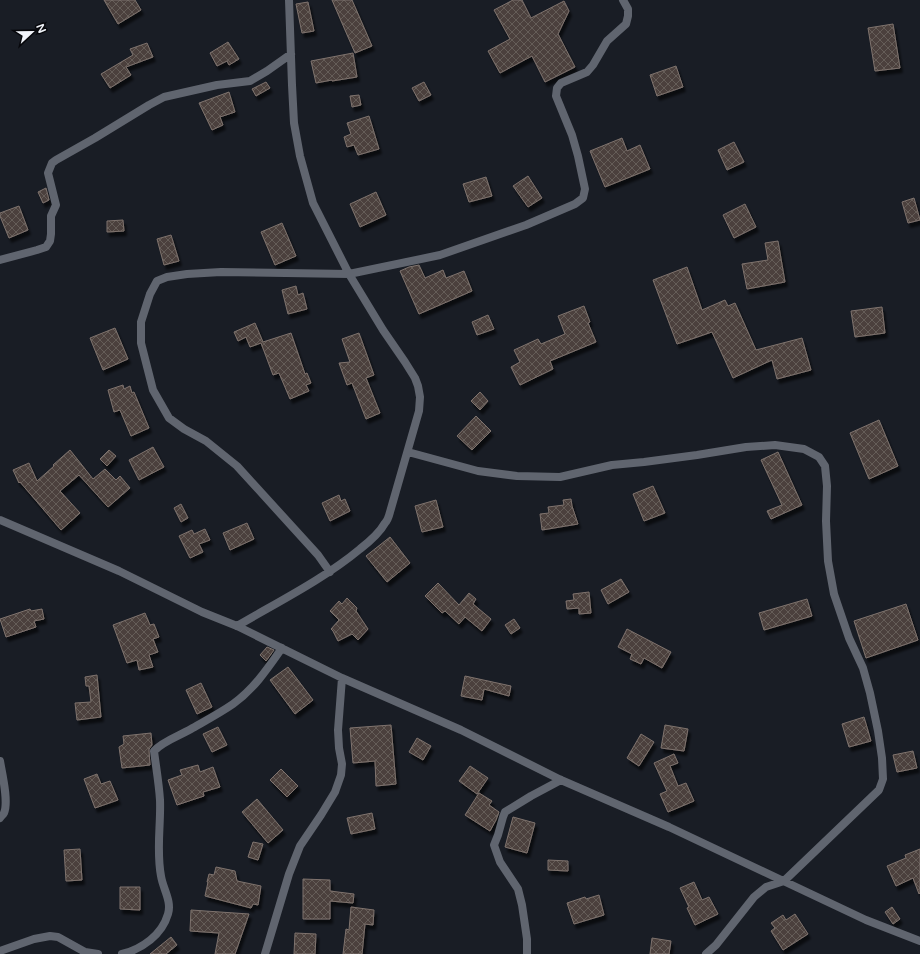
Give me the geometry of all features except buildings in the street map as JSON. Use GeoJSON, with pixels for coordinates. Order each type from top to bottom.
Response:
{"type":"FeatureCollection","features":[{"type":"Feature","properties":{"kind":"street"},"geometry":{"type":"LineString","coordinates":[[238,626],[330,572],[372,539],[386,522],[419,411],[420,397],[418,386],[405,362],[383,330],[349,274],[313,203],[300,156],[294,123],[289,0]]}},
{"type":"Feature","properties":{"kind":"street"},"geometry":{"type":"LineString","coordinates":[[330,572],[318,555],[237,466],[206,441],[184,429],[169,418],[153,390],[141,343],[141,322],[150,294],[157,281],[167,277],[187,274],[220,272],[349,274],[440,255],[526,225],[575,204],[583,198],[585,189],[572,135],[556,96],[557,88],[561,83],[586,72],[593,65],[607,41],[626,24],[628,9],[624,0]]}},
{"type":"Feature","properties":{"kind":"street"},"geometry":{"type":"LineString","coordinates":[[0,260],[46,247],[50,241],[51,216],[56,205],[48,173],[52,163],[56,160],[164,97],[217,85],[250,81],[291,54]]}},
{"type":"Feature","properties":{"kind":"street"},"geometry":{"type":"LineString","coordinates":[[408,452],[478,471],[517,476],[560,477],[612,465],[697,456],[746,447],[776,445],[804,449],[819,457],[825,466],[827,486],[826,521],[828,562],[834,594],[849,638],[863,668],[870,693],[878,731],[883,779],[879,790],[784,881],[766,887],[754,897],[716,945],[706,954]]}},
{"type":"Feature","properties":{"kind":"street"},"geometry":{"type":"LineString","coordinates":[[0,520],[119,571],[202,612],[238,626],[342,678],[462,730],[561,780],[669,826],[866,920],[920,941]]}},
{"type":"Feature","properties":{"kind":"street"},"geometry":{"type":"LineString","coordinates":[[122,954],[130,953],[146,944],[161,930],[168,915],[169,906],[161,876],[158,846],[160,800],[154,751],[158,746],[191,730],[234,703],[258,680],[282,648]]}},
{"type":"Feature","properties":{"kind":"street"},"geometry":{"type":"LineString","coordinates":[[265,954],[289,874],[300,846],[335,792],[341,776],[342,764],[338,730],[342,678]]}},
{"type":"Feature","properties":{"kind":"street"},"geometry":{"type":"LineString","coordinates":[[0,761],[6,796],[6,806],[0,818]]}},
{"type":"Feature","properties":{"kind":"street"},"geometry":{"type":"LineString","coordinates":[[527,954],[527,939],[518,888],[500,862],[494,845],[505,812],[561,780]]}},
{"type":"Feature","properties":{"kind":"street"},"geometry":{"type":"LineString","coordinates":[[0,951],[34,939],[50,936],[58,937],[85,952],[98,954]]}}]}
